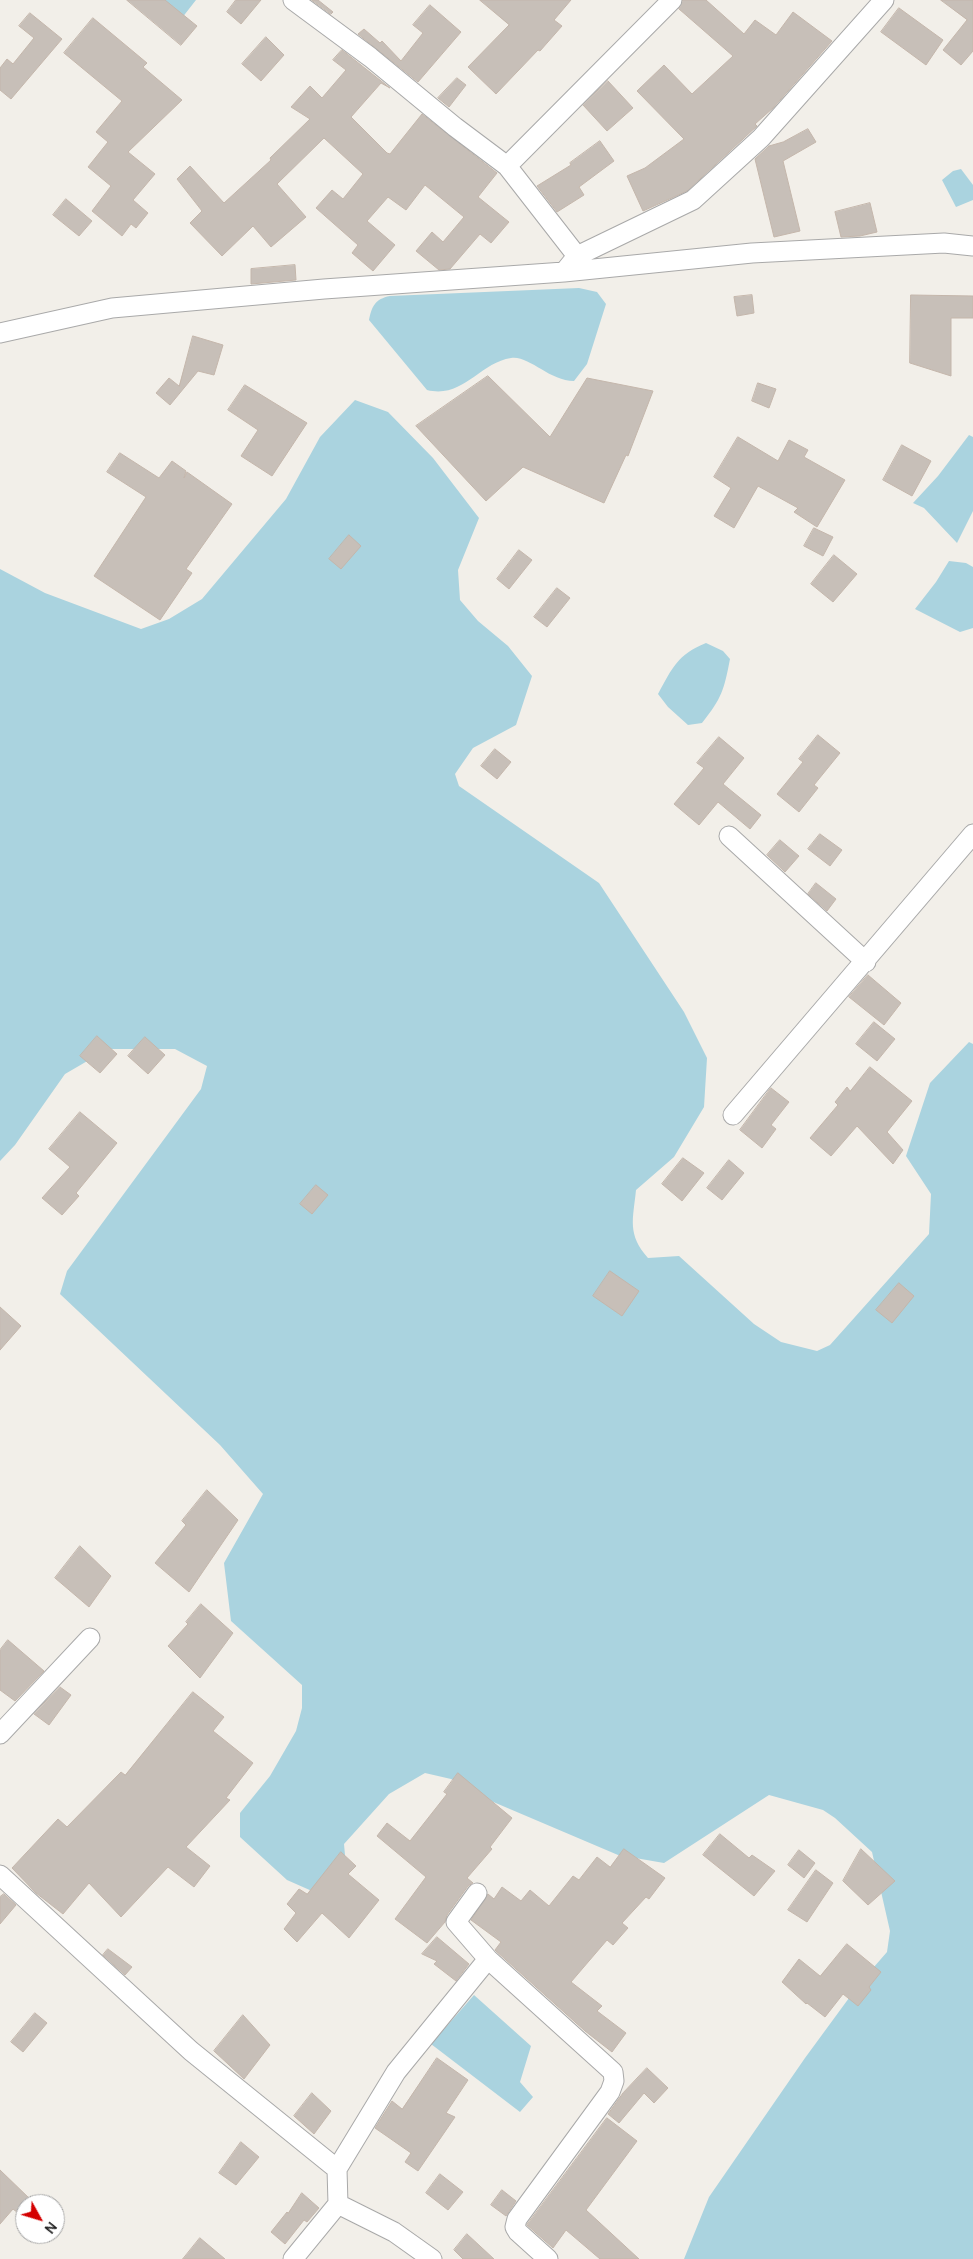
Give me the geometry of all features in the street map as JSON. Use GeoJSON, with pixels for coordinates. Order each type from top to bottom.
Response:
{"type":"FeatureCollection","features":[{"type":"Feature","properties":{"kind":"street"},"geometry":{"type":"LineString","coordinates":[[293,0],[507,166],[577,256]]}},
{"type":"Feature","properties":{"kind":"street"},"geometry":{"type":"LineString","coordinates":[[507,166],[672,0]]}},
{"type":"Feature","properties":{"kind":"street"},"geometry":{"type":"LineString","coordinates":[[564,272],[577,256],[693,200],[761,138],[884,0]]}},
{"type":"Feature","properties":{"kind":"street"},"geometry":{"type":"LineString","coordinates":[[0,333],[112,308],[324,289],[564,272],[752,253],[944,243],[973,246]]}},
{"type":"Feature","properties":{"kind":"street"},"geometry":{"type":"LineString","coordinates":[[733,1115],[866,962],[973,834]]}},
{"type":"Feature","properties":{"kind":"street"},"geometry":{"type":"LineString","coordinates":[[729,836],[866,962]]}},
{"type":"Feature","properties":{"kind":"street"},"geometry":{"type":"LineString","coordinates":[[0,1734],[90,1638]]}},
{"type":"Feature","properties":{"kind":"street"},"geometry":{"type":"LineString","coordinates":[[0,1875],[191,2051],[337,2169]]}},
{"type":"Feature","properties":{"kind":"street"},"geometry":{"type":"LineString","coordinates":[[477,1893],[456,1922],[488,1959],[613,2072],[614,2081],[610,2092],[517,2220],[515,2227],[518,2232],[548,2259]]}},
{"type":"Feature","properties":{"kind":"street"},"geometry":{"type":"LineString","coordinates":[[293,2259],[338,2204],[337,2169],[396,2072],[488,1959]]}},
{"type":"Feature","properties":{"kind":"street"},"geometry":{"type":"LineString","coordinates":[[338,2204],[394,2232],[432,2259]]}},
{"type":"Feature","properties":{"kind":"water"},"geometry":{"type":"Polygon","coordinates":[[[141,0],[196,0],[178,23],[141,0]]]}},
{"type":"Feature","properties":{"kind":"water"},"geometry":{"type":"Polygon","coordinates":[[[961,169],[973,185],[973,200],[956,207],[942,180],[953,171],[961,169]]]}},
{"type":"Feature","properties":{"kind":"water"},"geometry":{"type":"Polygon","coordinates":[[[579,288],[597,292],[606,304],[587,364],[574,381],[556,377],[525,360],[511,358],[489,366],[451,390],[427,390],[369,320],[375,304],[381,299],[390,296],[579,288]]]}},
{"type":"Feature","properties":{"kind":"water"},"geometry":{"type":"Polygon","coordinates":[[[355,400],[388,412],[433,458],[479,518],[458,570],[460,600],[478,621],[508,646],[532,676],[516,725],[473,748],[455,774],[459,786],[599,883],[684,1012],[707,1058],[704,1107],[674,1157],[636,1190],[633,1218],[634,1234],[641,1249],[648,1258],[679,1256],[754,1324],[781,1342],[817,1351],[830,1345],[929,1234],[931,1194],[906,1156],[930,1083],[969,1042],[973,1044],[973,2259],[684,2259],[709,2197],[805,2058],[860,1983],[887,1952],[890,1931],[872,1852],[835,1818],[823,1810],[769,1795],[664,1863],[618,1855],[491,1801],[451,1779],[425,1773],[389,1794],[344,1844],[348,1889],[321,1895],[287,1880],[240,1837],[240,1813],[270,1776],[296,1731],[302,1708],[302,1685],[231,1621],[224,1563],[263,1494],[220,1445],[60,1294],[67,1271],[201,1089],[207,1066],[175,1049],[108,1049],[65,1074],[15,1145],[0,1161],[0,569],[45,593],[141,629],[169,619],[202,599],[286,499],[320,437],[355,400]]]}},
{"type":"Feature","properties":{"kind":"water"},"geometry":{"type":"Polygon","coordinates":[[[969,435],[973,437],[973,511],[957,543],[924,508],[913,503],[938,476],[969,435]]]}},
{"type":"Feature","properties":{"kind":"water"},"geometry":{"type":"Polygon","coordinates":[[[949,561],[966,563],[973,567],[973,628],[960,632],[915,609],[936,582],[949,561]]]}},
{"type":"Feature","properties":{"kind":"water"},"geometry":{"type":"Polygon","coordinates":[[[706,643],[723,651],[730,659],[728,670],[718,700],[709,714],[702,723],[688,725],[668,707],[658,694],[682,657],[706,643]]]}},
{"type":"Feature","properties":{"kind":"water"},"geometry":{"type":"Polygon","coordinates":[[[474,1995],[531,2046],[520,2082],[533,2097],[520,2112],[431,2044],[474,1995]]]}},
{"type":"Feature","properties":{"kind":"building"},"geometry":{"type":"Polygon","coordinates":[[[127,0],[165,0],[197,26],[181,45],[127,0]]]}},
{"type":"Feature","properties":{"kind":"building"},"geometry":{"type":"Polygon","coordinates":[[[236,0],[261,0],[241,24],[227,12],[236,0]]]}},
{"type":"Feature","properties":{"kind":"building"},"geometry":{"type":"Polygon","coordinates":[[[312,0],[318,0],[333,12],[331,14],[312,0]]]}},
{"type":"Feature","properties":{"kind":"building"},"geometry":{"type":"Polygon","coordinates":[[[480,0],[571,0],[554,20],[562,26],[540,51],[538,50],[496,94],[468,67],[509,25],[480,0]]]}},
{"type":"Feature","properties":{"kind":"building"},"geometry":{"type":"Polygon","coordinates":[[[683,0],[706,0],[744,34],[755,20],[776,35],[793,12],[832,41],[773,108],[755,124],[757,126],[687,191],[643,211],[627,176],[645,168],[684,139],[637,91],[664,65],[692,94],[733,56],[679,9],[683,0]]]}},
{"type":"Feature","properties":{"kind":"building"},"geometry":{"type":"Polygon","coordinates":[[[941,0],[973,0],[973,51],[961,65],[943,50],[967,20],[941,0]]]}},
{"type":"Feature","properties":{"kind":"building"},"geometry":{"type":"Polygon","coordinates":[[[430,5],[461,32],[418,82],[358,34],[364,29],[380,43],[382,41],[401,61],[423,33],[413,25],[430,5]]]}},
{"type":"Feature","properties":{"kind":"building"},"geometry":{"type":"Polygon","coordinates":[[[899,8],[943,40],[926,65],[881,32],[899,8]]]}},
{"type":"Feature","properties":{"kind":"building"},"geometry":{"type":"Polygon","coordinates":[[[30,13],[62,39],[11,99],[0,90],[0,68],[7,59],[13,64],[34,38],[19,26],[30,13]]]}},
{"type":"Feature","properties":{"kind":"building"},"geometry":{"type":"Polygon","coordinates":[[[93,18],[147,63],[143,67],[182,100],[128,152],[155,174],[133,200],[148,213],[136,228],[131,224],[122,236],[92,211],[111,186],[88,167],[108,142],[96,132],[122,101],[64,53],[93,18]]]}},
{"type":"Feature","properties":{"kind":"building"},"geometry":{"type":"Polygon","coordinates":[[[266,37],[284,55],[261,81],[242,64],[266,37]]]}},
{"type":"Feature","properties":{"kind":"building"},"geometry":{"type":"Polygon","coordinates":[[[342,50],[390,88],[381,83],[351,117],[387,153],[390,154],[422,114],[497,173],[478,197],[509,222],[491,243],[480,234],[450,269],[439,270],[416,251],[432,232],[443,242],[464,217],[425,185],[406,210],[388,197],[367,221],[395,245],[373,271],[352,253],[358,245],[316,208],[332,190],[343,199],[363,174],[324,138],[277,184],[306,217],[271,247],[253,226],[222,256],[190,223],[202,211],[177,179],[190,166],[224,203],[271,160],[270,158],[310,119],[291,107],[310,86],[322,98],[346,70],[333,60],[342,50]]]}},
{"type":"Feature","properties":{"kind":"building"},"geometry":{"type":"Polygon","coordinates":[[[457,78],[466,85],[449,107],[438,98],[457,78]]]}},
{"type":"Feature","properties":{"kind":"building"},"geometry":{"type":"Polygon","coordinates":[[[608,81],[633,108],[607,131],[583,105],[608,81]]]}},
{"type":"Feature","properties":{"kind":"building"},"geometry":{"type":"Polygon","coordinates":[[[808,129],[816,142],[783,161],[800,231],[774,237],[755,159],[769,146],[783,142],[808,129]]]}},
{"type":"Feature","properties":{"kind":"building"},"geometry":{"type":"Polygon","coordinates":[[[600,141],[614,161],[579,187],[584,195],[557,212],[537,186],[571,165],[570,163],[600,141]]]}},
{"type":"Feature","properties":{"kind":"building"},"geometry":{"type":"Polygon","coordinates":[[[66,199],[92,221],[79,236],[53,215],[66,199]]]}},
{"type":"Feature","properties":{"kind":"building"},"geometry":{"type":"Polygon","coordinates":[[[870,203],[877,232],[860,236],[841,237],[835,212],[870,203]]]}},
{"type":"Feature","properties":{"kind":"building"},"geometry":{"type":"Polygon","coordinates":[[[295,265],[296,280],[251,284],[251,269],[295,265]]]}},
{"type":"Feature","properties":{"kind":"building"},"geometry":{"type":"Polygon","coordinates":[[[752,295],[754,313],[737,316],[734,297],[752,295]]]}},
{"type":"Feature","properties":{"kind":"building"},"geometry":{"type":"Polygon","coordinates":[[[911,295],[973,296],[973,318],[951,318],[951,376],[910,363],[911,295]]]}},
{"type":"Feature","properties":{"kind":"building"},"geometry":{"type":"Polygon","coordinates":[[[193,336],[223,345],[214,375],[198,371],[170,405],[156,393],[169,378],[179,386],[193,336]]]}},
{"type":"Feature","properties":{"kind":"building"},"geometry":{"type":"Polygon","coordinates":[[[488,376],[550,437],[587,378],[653,391],[628,456],[626,455],[604,503],[523,467],[486,501],[416,426],[488,376]]]}},
{"type":"Feature","properties":{"kind":"building"},"geometry":{"type":"Polygon","coordinates":[[[758,383],[776,389],[769,408],[752,401],[758,383]]]}},
{"type":"Feature","properties":{"kind":"building"},"geometry":{"type":"Polygon","coordinates":[[[245,385],[307,423],[272,476],[241,456],[258,430],[228,410],[245,385]]]}},
{"type":"Feature","properties":{"kind":"building"},"geometry":{"type":"Polygon","coordinates":[[[738,437],[778,461],[789,440],[808,450],[804,457],[845,480],[817,527],[794,512],[798,508],[758,486],[734,528],[714,516],[731,488],[714,477],[738,437]]]}},
{"type":"Feature","properties":{"kind":"building"},"geometry":{"type":"Polygon","coordinates":[[[902,445],[931,461],[912,496],[883,480],[902,445]]]}},
{"type":"Feature","properties":{"kind":"building"},"geometry":{"type":"Polygon","coordinates":[[[120,453],[159,478],[172,461],[186,471],[184,478],[187,472],[232,504],[186,569],[192,573],[160,620],[94,576],[146,497],[107,472],[120,453]]]}},
{"type":"Feature","properties":{"kind":"building"},"geometry":{"type":"Polygon","coordinates":[[[814,528],[833,537],[823,556],[804,546],[814,528]]]}},
{"type":"Feature","properties":{"kind":"building"},"geometry":{"type":"Polygon","coordinates":[[[349,535],[361,546],[341,569],[329,559],[349,535]]]}},
{"type":"Feature","properties":{"kind":"building"},"geometry":{"type":"Polygon","coordinates":[[[519,550],[532,560],[509,589],[497,579],[519,550]]]}},
{"type":"Feature","properties":{"kind":"building"},"geometry":{"type":"Polygon","coordinates":[[[834,555],[857,574],[833,602],[811,584],[834,555]]]}},
{"type":"Feature","properties":{"kind":"building"},"geometry":{"type":"Polygon","coordinates":[[[557,588],[570,598],[547,627],[534,617],[557,588]]]}},
{"type":"Feature","properties":{"kind":"building"},"geometry":{"type":"Polygon","coordinates":[[[818,735],[840,753],[814,785],[818,788],[799,812],[777,794],[803,762],[799,759],[818,735]]]}},
{"type":"Feature","properties":{"kind":"building"},"geometry":{"type":"Polygon","coordinates":[[[719,737],[744,758],[723,784],[761,815],[750,829],[718,802],[699,825],[674,804],[704,768],[697,763],[719,737]]]}},
{"type":"Feature","properties":{"kind":"building"},"geometry":{"type":"Polygon","coordinates":[[[495,749],[511,762],[497,779],[481,766],[495,749]]]}},
{"type":"Feature","properties":{"kind":"building"},"geometry":{"type":"Polygon","coordinates":[[[820,834],[842,850],[830,866],[808,849],[820,834]]]}},
{"type":"Feature","properties":{"kind":"building"},"geometry":{"type":"Polygon","coordinates":[[[780,840],[799,856],[785,872],[767,855],[780,840]]]}},
{"type":"Feature","properties":{"kind":"building"},"geometry":{"type":"Polygon","coordinates":[[[816,883],[836,899],[827,911],[808,894],[816,883]]]}},
{"type":"Feature","properties":{"kind":"building"},"geometry":{"type":"Polygon","coordinates":[[[868,975],[901,1003],[884,1025],[849,997],[868,975]]]}},
{"type":"Feature","properties":{"kind":"building"},"geometry":{"type":"Polygon","coordinates":[[[874,1022],[895,1039],[877,1061],[856,1044],[874,1022]]]}},
{"type":"Feature","properties":{"kind":"building"},"geometry":{"type":"Polygon","coordinates":[[[97,1036],[117,1054],[100,1073],[80,1056],[97,1036]]]}},
{"type":"Feature","properties":{"kind":"building"},"geometry":{"type":"Polygon","coordinates":[[[145,1037],[165,1055],[148,1074],[128,1056],[145,1037]]]}},
{"type":"Feature","properties":{"kind":"building"},"geometry":{"type":"Polygon","coordinates":[[[870,1067],[912,1101],[887,1132],[903,1150],[893,1164],[857,1126],[831,1156],[810,1138],[838,1105],[835,1102],[847,1087],[850,1091],[870,1067]]]}},
{"type":"Feature","properties":{"kind":"building"},"geometry":{"type":"Polygon","coordinates":[[[771,1088],[789,1102],[771,1125],[776,1129],[762,1148],[740,1130],[771,1088]]]}},
{"type":"Feature","properties":{"kind":"building"},"geometry":{"type":"Polygon","coordinates":[[[80,1112],[117,1143],[76,1193],[79,1196],[62,1215],[42,1198],[70,1167],[49,1149],[80,1112]]]}},
{"type":"Feature","properties":{"kind":"building"},"geometry":{"type":"Polygon","coordinates":[[[683,1158],[704,1173],[682,1201],[662,1184],[683,1158]]]}},
{"type":"Feature","properties":{"kind":"building"},"geometry":{"type":"Polygon","coordinates":[[[729,1160],[744,1173],[722,1200],[707,1188],[729,1160]]]}},
{"type":"Feature","properties":{"kind":"building"},"geometry":{"type":"Polygon","coordinates":[[[316,1185],[328,1195],[312,1214],[300,1204],[316,1185]]]}},
{"type":"Feature","properties":{"kind":"building"},"geometry":{"type":"Polygon","coordinates":[[[610,1271],[639,1291],[622,1316],[593,1296],[610,1271]]]}},
{"type":"Feature","properties":{"kind":"building"},"geometry":{"type":"Polygon","coordinates":[[[899,1283],[914,1296],[892,1323],[876,1310],[899,1283]]]}},
{"type":"Feature","properties":{"kind":"building"},"geometry":{"type":"Polygon","coordinates":[[[0,1307],[21,1326],[0,1350],[0,1307]]]}},
{"type":"Feature","properties":{"kind":"building"},"geometry":{"type":"Polygon","coordinates":[[[207,1490],[238,1520],[189,1592],[155,1563],[186,1525],[182,1521],[207,1490]]]}},
{"type":"Feature","properties":{"kind":"building"},"geometry":{"type":"Polygon","coordinates":[[[80,1546],[111,1576],[89,1607],[55,1578],[80,1546]]]}},
{"type":"Feature","properties":{"kind":"building"},"geometry":{"type":"Polygon","coordinates":[[[201,1604],[233,1633],[200,1678],[168,1646],[188,1624],[186,1622],[201,1604]]]}},
{"type":"Feature","properties":{"kind":"building"},"geometry":{"type":"Polygon","coordinates":[[[8,1640],[44,1671],[15,1701],[0,1690],[0,1650],[8,1640]]]}},
{"type":"Feature","properties":{"kind":"building"},"geometry":{"type":"Polygon","coordinates":[[[60,1687],[71,1695],[49,1725],[34,1714],[60,1687]]]}},
{"type":"Feature","properties":{"kind":"building"},"geometry":{"type":"Polygon","coordinates":[[[193,1692],[224,1717],[213,1731],[253,1763],[226,1798],[230,1800],[186,1847],[210,1866],[194,1887],[168,1867],[121,1917],[89,1883],[63,1914],[36,1893],[12,1868],[58,1819],[67,1827],[121,1772],[125,1775],[193,1692]]]}},
{"type":"Feature","properties":{"kind":"building"},"geometry":{"type":"Polygon","coordinates":[[[458,1773],[512,1818],[490,1847],[492,1849],[467,1878],[473,1883],[468,1886],[447,1915],[445,1922],[427,1943],[395,1919],[426,1877],[377,1836],[387,1823],[410,1841],[447,1794],[444,1792],[458,1773]]]}},
{"type":"Feature","properties":{"kind":"building"},"geometry":{"type":"Polygon","coordinates":[[[720,1834],[749,1858],[752,1855],[775,1871],[754,1896],[703,1855],[720,1834]]]}},
{"type":"Feature","properties":{"kind":"building"},"geometry":{"type":"Polygon","coordinates":[[[624,1849],[665,1878],[649,1899],[646,1897],[622,1923],[628,1928],[613,1945],[607,1940],[571,1982],[602,2006],[597,2011],[626,2033],[612,2052],[585,2031],[496,1951],[501,1942],[471,1920],[488,1894],[494,1899],[502,1887],[521,1901],[530,1890],[549,1906],[573,1876],[579,1880],[597,1857],[610,1867],[624,1849]]]}},
{"type":"Feature","properties":{"kind":"building"},"geometry":{"type":"Polygon","coordinates":[[[861,1849],[895,1881],[868,1905],[843,1881],[861,1849]]]}},
{"type":"Feature","properties":{"kind":"building"},"geometry":{"type":"Polygon","coordinates":[[[799,1850],[815,1863],[804,1878],[788,1865],[799,1850]]]}},
{"type":"Feature","properties":{"kind":"building"},"geometry":{"type":"Polygon","coordinates":[[[341,1852],[356,1866],[348,1874],[379,1900],[349,1938],[322,1913],[297,1942],[284,1929],[296,1913],[287,1904],[299,1889],[307,1894],[341,1852]]]}},
{"type":"Feature","properties":{"kind":"building"},"geometry":{"type":"Polygon","coordinates":[[[816,1870],[833,1883],[807,1922],[788,1910],[816,1870]]]}},
{"type":"Feature","properties":{"kind":"building"},"geometry":{"type":"Polygon","coordinates":[[[4,1894],[16,1905],[0,1924],[0,1897],[4,1894]]]}},
{"type":"Feature","properties":{"kind":"building"},"geometry":{"type":"Polygon","coordinates":[[[437,1937],[469,1964],[456,1981],[434,1964],[437,1961],[422,1954],[437,1937]]]}},
{"type":"Feature","properties":{"kind":"building"},"geometry":{"type":"Polygon","coordinates":[[[847,1944],[881,1972],[869,1987],[871,1990],[858,2006],[843,1994],[825,2017],[806,2004],[782,1982],[799,1959],[820,1976],[847,1944]]]}},
{"type":"Feature","properties":{"kind":"building"},"geometry":{"type":"Polygon","coordinates":[[[108,1949],[132,1967],[125,1975],[103,1955],[108,1949]]]}},
{"type":"Feature","properties":{"kind":"building"},"geometry":{"type":"Polygon","coordinates":[[[35,2013],[47,2023],[23,2052],[11,2042],[35,2013]]]}},
{"type":"Feature","properties":{"kind":"building"},"geometry":{"type":"Polygon","coordinates":[[[243,2015],[270,2045],[244,2079],[214,2051],[243,2015]]]}},
{"type":"Feature","properties":{"kind":"building"},"geometry":{"type":"Polygon","coordinates":[[[437,2058],[468,2080],[446,2113],[455,2117],[418,2171],[405,2162],[411,2153],[375,2128],[392,2101],[402,2109],[437,2058]]]}},
{"type":"Feature","properties":{"kind":"building"},"geometry":{"type":"Polygon","coordinates":[[[647,2068],[668,2088],[654,2103],[644,2093],[619,2123],[608,2114],[623,2093],[647,2068]]]}},
{"type":"Feature","properties":{"kind":"building"},"geometry":{"type":"Polygon","coordinates":[[[312,2093],[331,2111],[314,2134],[294,2116],[312,2093]]]}},
{"type":"Feature","properties":{"kind":"building"},"geometry":{"type":"Polygon","coordinates":[[[607,2118],[637,2141],[586,2210],[639,2259],[600,2259],[566,2230],[553,2248],[527,2225],[607,2118]]]}},
{"type":"Feature","properties":{"kind":"building"},"geometry":{"type":"Polygon","coordinates":[[[241,2142],[259,2157],[236,2185],[219,2173],[241,2142]]]}},
{"type":"Feature","properties":{"kind":"building"},"geometry":{"type":"Polygon","coordinates":[[[0,2170],[25,2194],[15,2194],[15,2211],[13,2209],[0,2224],[0,2170]]]}},
{"type":"Feature","properties":{"kind":"building"},"geometry":{"type":"Polygon","coordinates":[[[440,2174],[463,2192],[448,2210],[426,2193],[440,2174]]]}},
{"type":"Feature","properties":{"kind":"building"},"geometry":{"type":"Polygon","coordinates":[[[502,2190],[516,2201],[506,2216],[491,2205],[502,2190]]]}},
{"type":"Feature","properties":{"kind":"building"},"geometry":{"type":"Polygon","coordinates":[[[302,2193],[319,2208],[307,2222],[304,2220],[285,2244],[271,2232],[302,2193]]]}},
{"type":"Feature","properties":{"kind":"building"},"geometry":{"type":"Polygon","coordinates":[[[467,2234],[494,2259],[463,2259],[454,2250],[467,2234]]]}},
{"type":"Feature","properties":{"kind":"building"},"geometry":{"type":"Polygon","coordinates":[[[200,2238],[225,2259],[183,2259],[200,2238]]]}}]}
